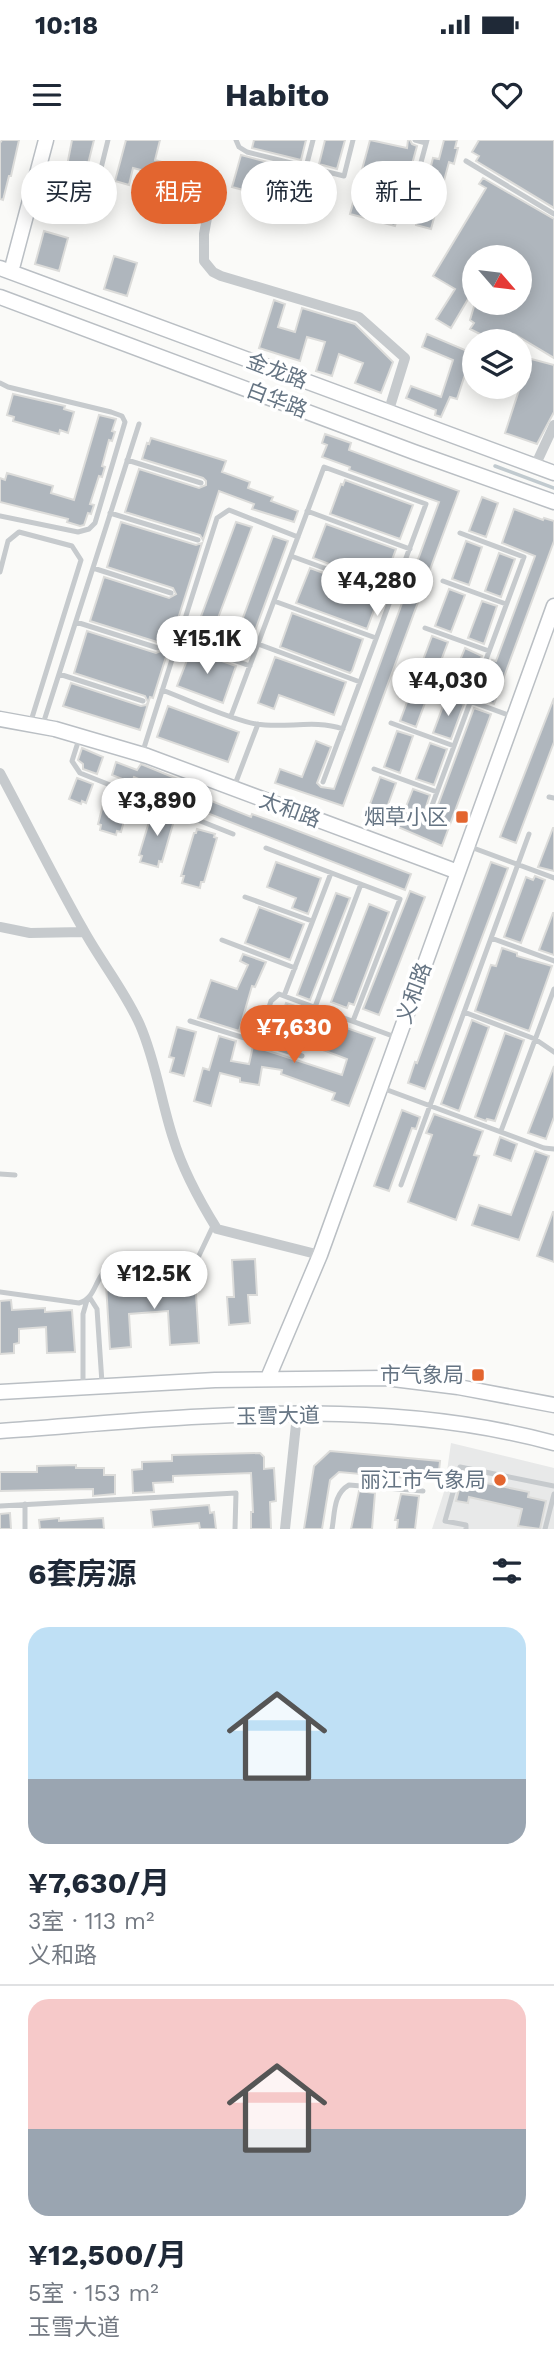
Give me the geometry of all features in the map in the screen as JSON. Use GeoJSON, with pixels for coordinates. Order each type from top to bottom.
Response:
{"type":"FeatureCollection","features":[{"type":"Feature","properties":{"kind":"main road"},"geometry":{"type":"LineString","coordinates":[[5,270],[46,140]]}},
{"type":"Feature","properties":{"kind":"main road","name":"金龙路"},"geometry":{"type":"LineString","coordinates":[[5,270],[554,473]]}},
{"type":"Feature","properties":{"kind":"main road","name":"白华路"},"geometry":{"type":"LineString","coordinates":[[0,297],[554,502]]}},
{"type":"Feature","properties":{"kind":"main road","name":"义和路"},"geometry":{"type":"LineString","coordinates":[[268,1378],[320,1255],[554,606]]}},
{"type":"Feature","properties":{"kind":"main road","name":"太和路"},"geometry":{"type":"LineString","coordinates":[[0,719],[36,725],[142,754],[458,872]]}},
{"type":"Feature","properties":{"kind":"main road","name":"玉雪大道"},"geometry":{"type":"LineString","coordinates":[[0,1392],[268,1378],[385,1378],[458,1387],[554,1405]]}},
{"type":"Feature","properties":{"kind":"main road","name":"玉雪大道"},"geometry":{"type":"LineString","coordinates":[[0,1431],[159,1419],[383,1415],[465,1425],[554,1443]]}},
{"type":"Feature","properties":{"kind":"street"},"geometry":{"type":"LineString","coordinates":[[206,224],[204,261],[212,272],[359,317],[405,358],[388,413]]}},
{"type":"Feature","properties":{"kind":"street"},"geometry":{"type":"LineString","coordinates":[[536,466],[554,425]]}},
{"type":"Feature","properties":{"kind":"street"},"geometry":{"type":"LineString","coordinates":[[0,774],[84,932],[118,984],[139,1023],[153,1059],[181,1161],[217,1229],[320,1255]]}},
{"type":"Feature","properties":{"kind":"street"},"geometry":{"type":"LineString","coordinates":[[0,928],[30,933],[84,932]]}},
{"type":"Feature","properties":{"kind":"street"},"geometry":{"type":"LineString","coordinates":[[285,1529],[297,1415]]}},
{"type":"Feature","properties":{"kind":"lane"},"geometry":{"type":"LineString","coordinates":[[103,161],[108,140]]}},
{"type":"Feature","properties":{"kind":"lane"},"geometry":{"type":"LineString","coordinates":[[236,140],[239,147],[247,152],[282,161]]}},
{"type":"Feature","properties":{"kind":"lane"},"geometry":{"type":"LineString","coordinates":[[308,161],[313,140]]}},
{"type":"Feature","properties":{"kind":"lane"},"geometry":{"type":"LineString","coordinates":[[337,174],[344,176],[353,140]]}},
{"type":"Feature","properties":{"kind":"lane"},"geometry":{"type":"LineString","coordinates":[[415,140],[427,141],[422,161]]}},
{"type":"Feature","properties":{"kind":"lane"},"geometry":{"type":"LineString","coordinates":[[466,161],[554,214]]}},
{"type":"Feature","properties":{"kind":"lane"},"geometry":{"type":"LineString","coordinates":[[0,383],[111,412],[122,416],[125,422],[94,523],[89,529],[78,533],[0,516]]}},
{"type":"Feature","properties":{"kind":"lane"},"geometry":{"type":"LineString","coordinates":[[36,725],[59,674],[139,424]]}},
{"type":"Feature","properties":{"kind":"lane"},"geometry":{"type":"LineString","coordinates":[[127,460],[201,483]]}},
{"type":"Feature","properties":{"kind":"lane"},"geometry":{"type":"LineString","coordinates":[[231,716],[324,467],[426,504],[323,782]]}},
{"type":"Feature","properties":{"kind":"lane"},"geometry":{"type":"LineString","coordinates":[[142,754],[217,518],[229,510],[298,537]]}},
{"type":"Feature","properties":{"kind":"lane"},"geometry":{"type":"LineString","coordinates":[[307,511],[410,548]]}},
{"type":"Feature","properties":{"kind":"lane"},"geometry":{"type":"LineString","coordinates":[[110,513],[198,540]]}},
{"type":"Feature","properties":{"kind":"lane"},"geometry":{"type":"LineString","coordinates":[[0,572],[8,541],[19,533],[72,545],[80,560],[36,725]]}},
{"type":"Feature","properties":{"kind":"lane"},"geometry":{"type":"LineString","coordinates":[[427,819],[524,556],[460,533]]}},
{"type":"Feature","properties":{"kind":"lane"},"geometry":{"type":"LineString","coordinates":[[291,556],[393,593]]}},
{"type":"Feature","properties":{"kind":"lane"},"geometry":{"type":"LineString","coordinates":[[93,568],[171,593]]}},
{"type":"Feature","properties":{"kind":"lane"},"geometry":{"type":"LineString","coordinates":[[443,581],[506,604]]}},
{"type":"Feature","properties":{"kind":"lane"},"geometry":{"type":"LineString","coordinates":[[274,601],[376,638]]}},
{"type":"Feature","properties":{"kind":"lane"},"geometry":{"type":"LineString","coordinates":[[76,622],[158,648]]}},
{"type":"Feature","properties":{"kind":"lane"},"geometry":{"type":"LineString","coordinates":[[425,628],[489,651]]}},
{"type":"Feature","properties":{"kind":"lane"},"geometry":{"type":"LineString","coordinates":[[179,640],[250,666]]}},
{"type":"Feature","properties":{"kind":"lane"},"geometry":{"type":"LineString","coordinates":[[258,644],[360,682]]}},
{"type":"Feature","properties":{"kind":"lane"},"geometry":{"type":"LineString","coordinates":[[59,674],[143,701]]}},
{"type":"Feature","properties":{"kind":"lane"},"geometry":{"type":"LineString","coordinates":[[407,678],[514,717]]}},
{"type":"Feature","properties":{"kind":"lane"},"geometry":{"type":"LineString","coordinates":[[162,691],[258,724],[316,723],[343,729]]}},
{"type":"Feature","properties":{"kind":"lane"},"geometry":{"type":"LineString","coordinates":[[391,723],[454,746]]}},
{"type":"Feature","properties":{"kind":"lane"},"geometry":{"type":"LineString","coordinates":[[233,789],[258,724]]}},
{"type":"Feature","properties":{"kind":"lane"},"geometry":{"type":"LineString","coordinates":[[80,736],[72,761],[80,773],[233,834]]}},
{"type":"Feature","properties":{"kind":"lane"},"geometry":{"type":"LineString","coordinates":[[374,769],[437,792]]}},
{"type":"Feature","properties":{"kind":"lane"},"geometry":{"type":"LineString","coordinates":[[401,1185],[529,834]]}},
{"type":"Feature","properties":{"kind":"lane"},"geometry":{"type":"LineString","coordinates":[[467,845],[554,878]]}},
{"type":"Feature","properties":{"kind":"lane"},"geometry":{"type":"LineString","coordinates":[[266,848],[400,899],[353,1021]]}},
{"type":"Feature","properties":{"kind":"lane"},"geometry":{"type":"LineString","coordinates":[[284,996],[331,873]]}},
{"type":"Feature","properties":{"kind":"lane"},"geometry":{"type":"LineString","coordinates":[[315,1007],[361,884]]}},
{"type":"Feature","properties":{"kind":"lane"},"geometry":{"type":"LineString","coordinates":[[245,897],[312,921]]}},
{"type":"Feature","properties":{"kind":"lane"},"geometry":{"type":"LineString","coordinates":[[491,938],[554,961]]}},
{"type":"Feature","properties":{"kind":"lane"},"geometry":{"type":"LineString","coordinates":[[222,940],[295,968]]}},
{"type":"Feature","properties":{"kind":"lane"},"geometry":{"type":"LineString","coordinates":[[501,1131],[554,989]]}},
{"type":"Feature","properties":{"kind":"lane"},"geometry":{"type":"LineString","coordinates":[[258,1041],[271,1001],[279,994],[398,1038]]}},
{"type":"Feature","properties":{"kind":"lane"},"geometry":{"type":"LineString","coordinates":[[464,1012],[536,1039],[554,1052]]}},
{"type":"Feature","properties":{"kind":"lane"},"geometry":{"type":"LineString","coordinates":[[190,1021],[302,1056]]}},
{"type":"Feature","properties":{"kind":"lane"},"geometry":{"type":"LineString","coordinates":[[380,1088],[544,1148],[554,1149]]}},
{"type":"Feature","properties":{"kind":"lane"},"geometry":{"type":"LineString","coordinates":[[0,1174],[15,1175]]}},
{"type":"Feature","properties":{"kind":"lane"},"geometry":{"type":"LineString","coordinates":[[83,1387],[83,1314],[100,1275],[109,1268],[140,1276],[178,1272],[195,1264],[214,1224]]}},
{"type":"Feature","properties":{"kind":"lane"},"geometry":{"type":"LineString","coordinates":[[0,1292],[79,1303],[88,1299]]}},
{"type":"Feature","properties":{"kind":"lane"},"geometry":{"type":"LineString","coordinates":[[88,1299],[97,1309],[102,1386]]}},
{"type":"Feature","properties":{"kind":"lane"},"geometry":{"type":"LineString","coordinates":[[466,1529],[467,1525],[445,1521],[460,1466],[554,1486]]}},
{"type":"Feature","properties":{"kind":"lane"},"geometry":{"type":"LineString","coordinates":[[332,1529],[338,1494],[349,1485],[423,1491]]}},
{"type":"Feature","properties":{"kind":"lane"},"geometry":{"type":"LineString","coordinates":[[0,1506],[236,1493],[234,1529]]}},
{"type":"Feature","properties":{"kind":"lane"},"geometry":{"type":"LineString","coordinates":[[545,1529],[554,1494]]}},
{"type":"Feature","properties":{"kind":"lane"},"geometry":{"type":"LineString","coordinates":[[24,1504],[25,1529]]}},
{"type":"Feature","properties":{"kind":"shaded area","name":"丽江市气象局"},"geometry":{"type":"Polygon","coordinates":[[[451,1443],[554,1468],[554,1529],[432,1529],[444,1492],[451,1443]]]}},
{"type":"Feature","properties":{"kind":"building"},"geometry":{"type":"Polygon","coordinates":[[[2,140],[19,140],[3,200],[0,199],[2,140]]]}},
{"type":"Feature","properties":{"kind":"building"},"geometry":{"type":"Polygon","coordinates":[[[72,140],[94,140],[89,161],[68,161],[72,140]]]}},
{"type":"Feature","properties":{"kind":"building"},"geometry":{"type":"Polygon","coordinates":[[[126,140],[160,140],[155,160],[158,161],[131,161],[129,185],[117,182],[126,140]]]}},
{"type":"Feature","properties":{"kind":"building"},"geometry":{"type":"Polygon","coordinates":[[[254,140],[306,140],[301,160],[252,148],[254,140]]]}},
{"type":"Feature","properties":{"kind":"building"},"geometry":{"type":"Polygon","coordinates":[[[325,140],[345,140],[337,169],[337,161],[320,161],[325,140]]]}},
{"type":"Feature","properties":{"kind":"building"},"geometry":{"type":"Polygon","coordinates":[[[370,140],[407,148],[410,140],[417,146],[413,161],[364,161],[370,140]]]}},
{"type":"Feature","properties":{"kind":"building"},"geometry":{"type":"Polygon","coordinates":[[[444,140],[457,140],[454,164],[449,162],[447,169],[447,161],[432,161],[433,158],[439,159],[444,140]]]}},
{"type":"Feature","properties":{"kind":"building"},"geometry":{"type":"Polygon","coordinates":[[[479,140],[554,140],[554,208],[476,161],[479,156],[472,152],[479,140]]]}},
{"type":"Feature","properties":{"kind":"building"},"geometry":{"type":"Polygon","coordinates":[[[241,155],[264,161],[241,161],[241,189],[232,187],[241,155]]]}},
{"type":"Feature","properties":{"kind":"building"},"geometry":{"type":"Polygon","coordinates":[[[483,178],[554,219],[554,358],[532,345],[532,329],[470,329],[474,323],[470,320],[471,315],[532,315],[532,245],[462,245],[462,309],[451,328],[436,319],[455,289],[433,276],[486,188],[479,184],[483,178]]]}},
{"type":"Feature","properties":{"kind":"building"},"geometry":{"type":"Polygon","coordinates":[[[416,224],[432,224],[431,229],[416,224]]]}},
{"type":"Feature","properties":{"kind":"building"},"geometry":{"type":"Polygon","coordinates":[[[44,231],[68,238],[59,271],[35,264],[44,231]]]}},
{"type":"Feature","properties":{"kind":"building"},"geometry":{"type":"Polygon","coordinates":[[[114,256],[137,263],[127,296],[104,289],[114,256]]]}},
{"type":"Feature","properties":{"kind":"building"},"geometry":{"type":"Polygon","coordinates":[[[274,300],[285,304],[278,327],[295,332],[302,308],[355,324],[393,362],[381,393],[355,383],[363,363],[339,354],[332,376],[316,371],[325,342],[307,337],[300,361],[259,348],[274,300]]]}},
{"type":"Feature","properties":{"kind":"building"},"geometry":{"type":"Polygon","coordinates":[[[427,334],[462,349],[462,384],[457,399],[450,397],[441,417],[435,415],[436,410],[406,398],[411,386],[441,397],[453,360],[422,347],[427,334]]]}},
{"type":"Feature","properties":{"kind":"building"},"geometry":{"type":"Polygon","coordinates":[[[532,359],[554,365],[554,412],[537,444],[505,433],[516,399],[532,399],[532,359]]]}},
{"type":"Feature","properties":{"kind":"building"},"geometry":{"type":"Polygon","coordinates":[[[13,394],[65,406],[64,409],[74,412],[68,433],[60,430],[59,434],[13,421],[14,417],[7,415],[13,394]]]}},
{"type":"Feature","properties":{"kind":"building"},"geometry":{"type":"Polygon","coordinates":[[[99,415],[116,419],[112,431],[115,432],[112,441],[109,440],[102,466],[105,467],[102,477],[99,476],[90,504],[94,505],[91,514],[88,513],[84,525],[0,502],[0,478],[5,480],[7,473],[53,486],[51,493],[74,500],[99,415]]]}},
{"type":"Feature","properties":{"kind":"building"},"geometry":{"type":"Polygon","coordinates":[[[325,434],[351,443],[349,450],[459,491],[343,806],[275,783],[280,769],[302,777],[316,741],[331,747],[317,783],[321,787],[334,789],[439,502],[349,470],[350,467],[322,457],[327,445],[322,443],[325,434]]]}},
{"type":"Feature","properties":{"kind":"building"},"geometry":{"type":"Polygon","coordinates":[[[151,438],[226,461],[222,472],[250,482],[248,488],[273,497],[271,501],[298,511],[294,522],[252,509],[254,504],[219,491],[203,540],[200,535],[125,512],[139,469],[199,488],[206,485],[203,478],[142,459],[151,438]]]}},
{"type":"Feature","properties":{"kind":"building"},"geometry":{"type":"Polygon","coordinates":[[[345,480],[413,505],[400,539],[330,514],[345,480]]]}},
{"type":"Feature","properties":{"kind":"building"},"geometry":{"type":"Polygon","coordinates":[[[482,497],[498,503],[486,537],[469,531],[482,497]]]}},
{"type":"Feature","properties":{"kind":"building"},"geometry":{"type":"Polygon","coordinates":[[[514,509],[543,520],[554,521],[554,541],[494,704],[478,698],[492,660],[496,661],[535,556],[502,543],[514,509]]]}},
{"type":"Feature","properties":{"kind":"building"},"geometry":{"type":"Polygon","coordinates":[[[121,522],[196,545],[202,543],[153,698],[150,697],[140,730],[63,706],[71,683],[141,706],[148,702],[145,696],[74,673],[87,631],[156,653],[163,650],[160,643],[90,621],[104,577],[169,598],[176,594],[173,588],[107,567],[121,522]]]}},
{"type":"Feature","properties":{"kind":"building"},"geometry":{"type":"Polygon","coordinates":[[[236,522],[252,527],[208,645],[193,638],[236,522]]]}},
{"type":"Feature","properties":{"kind":"building"},"geometry":{"type":"Polygon","coordinates":[[[326,524],[396,549],[383,584],[313,558],[326,524]]]}},
{"type":"Feature","properties":{"kind":"building"},"geometry":{"type":"Polygon","coordinates":[[[273,536],[288,541],[245,658],[239,657],[230,653],[273,536]]]}},
{"type":"Feature","properties":{"kind":"building"},"geometry":{"type":"Polygon","coordinates":[[[466,541],[482,547],[469,585],[452,579],[466,541]]]}},
{"type":"Feature","properties":{"kind":"building"},"geometry":{"type":"Polygon","coordinates":[[[499,553],[515,559],[501,597],[485,591],[499,553]]]}},
{"type":"Feature","properties":{"kind":"building"},"geometry":{"type":"Polygon","coordinates":[[[310,568],[380,594],[367,629],[296,603],[310,568]]]}},
{"type":"Feature","properties":{"kind":"building"},"geometry":{"type":"Polygon","coordinates":[[[449,589],[465,595],[451,632],[435,626],[449,589]]]}},
{"type":"Feature","properties":{"kind":"building"},"geometry":{"type":"Polygon","coordinates":[[[482,601],[497,606],[484,644],[468,638],[482,601]]]}},
{"type":"Feature","properties":{"kind":"building"},"geometry":{"type":"Polygon","coordinates":[[[292,613],[363,639],[350,673],[280,647],[292,613]]]}},
{"type":"Feature","properties":{"kind":"building"},"geometry":{"type":"Polygon","coordinates":[[[432,636],[448,642],[433,682],[417,676],[432,636]]]}},
{"type":"Feature","properties":{"kind":"building"},"geometry":{"type":"Polygon","coordinates":[[[465,648],[482,656],[475,674],[457,668],[465,648]]]}},
{"type":"Feature","properties":{"kind":"building"},"geometry":{"type":"Polygon","coordinates":[[[191,650],[236,666],[223,703],[177,686],[191,650]]]}},
{"type":"Feature","properties":{"kind":"building"},"geometry":{"type":"Polygon","coordinates":[[[275,657],[346,682],[334,715],[279,695],[274,709],[258,703],[275,657]]]}},
{"type":"Feature","properties":{"kind":"building"},"geometry":{"type":"Polygon","coordinates":[[[413,686],[429,692],[416,727],[400,721],[413,686]]]}},
{"type":"Feature","properties":{"kind":"building"},"geometry":{"type":"Polygon","coordinates":[[[446,698],[464,704],[451,739],[433,733],[446,698]]]}},
{"type":"Feature","properties":{"kind":"building"},"geometry":{"type":"Polygon","coordinates":[[[554,698],[554,742],[516,843],[500,837],[554,698]]]}},
{"type":"Feature","properties":{"kind":"building"},"geometry":{"type":"Polygon","coordinates":[[[168,706],[239,732],[228,762],[157,737],[168,706]]]}},
{"type":"Feature","properties":{"kind":"building"},"geometry":{"type":"Polygon","coordinates":[[[474,708],[491,714],[442,846],[398,827],[413,789],[430,795],[422,819],[426,824],[432,821],[474,708]]]}},
{"type":"Feature","properties":{"kind":"building"},"geometry":{"type":"Polygon","coordinates":[[[397,731],[413,736],[400,773],[384,767],[397,731]]]}},
{"type":"Feature","properties":{"kind":"building"},"geometry":{"type":"Polygon","coordinates":[[[430,743],[447,749],[434,785],[416,779],[430,743]]]}},
{"type":"Feature","properties":{"kind":"building"},"geometry":{"type":"Polygon","coordinates":[[[82,748],[103,757],[97,774],[83,769],[83,764],[78,760],[82,748]]]}},
{"type":"Feature","properties":{"kind":"building"},"geometry":{"type":"Polygon","coordinates":[[[116,762],[137,770],[141,764],[197,787],[192,801],[134,777],[132,783],[112,775],[116,762]]]}},
{"type":"Feature","properties":{"kind":"building"},"geometry":{"type":"Polygon","coordinates":[[[380,777],[396,783],[382,821],[366,815],[380,777]]]}},
{"type":"Feature","properties":{"kind":"building"},"geometry":{"type":"Polygon","coordinates":[[[77,778],[93,784],[86,803],[82,801],[81,804],[69,799],[77,778]]]}},
{"type":"Feature","properties":{"kind":"building"},"geometry":{"type":"Polygon","coordinates":[[[194,794],[411,874],[405,890],[189,806],[194,794]]]}},
{"type":"Feature","properties":{"kind":"building"},"geometry":{"type":"Polygon","coordinates":[[[110,795],[126,800],[125,805],[128,806],[121,832],[117,831],[116,835],[100,830],[101,825],[98,824],[104,801],[108,802],[110,795]]]}},
{"type":"Feature","properties":{"kind":"building"},"geometry":{"type":"Polygon","coordinates":[[[155,809],[175,817],[162,862],[159,861],[158,867],[140,862],[142,856],[139,855],[155,809]]]}},
{"type":"Feature","properties":{"kind":"building"},"geometry":{"type":"Polygon","coordinates":[[[554,828],[554,871],[538,867],[554,828]]]}},
{"type":"Feature","properties":{"kind":"building"},"geometry":{"type":"Polygon","coordinates":[[[197,829],[215,834],[214,837],[217,838],[200,888],[182,883],[184,876],[181,876],[197,829]]]}},
{"type":"Feature","properties":{"kind":"building"},"geometry":{"type":"Polygon","coordinates":[[[276,862],[321,878],[308,914],[292,908],[296,898],[267,887],[276,862]]]}},
{"type":"Feature","properties":{"kind":"building"},"geometry":{"type":"Polygon","coordinates":[[[491,862],[508,868],[425,1089],[408,1083],[491,862]]]}},
{"type":"Feature","properties":{"kind":"building"},"geometry":{"type":"Polygon","coordinates":[[[535,876],[545,880],[521,943],[504,937],[526,877],[533,880],[535,876]]]}},
{"type":"Feature","properties":{"kind":"building"},"geometry":{"type":"Polygon","coordinates":[[[410,891],[425,897],[379,1015],[363,1009],[410,891]]]}},
{"type":"Feature","properties":{"kind":"building"},"geometry":{"type":"Polygon","coordinates":[[[336,893],[350,898],[310,1000],[297,995],[336,893]]]}},
{"type":"Feature","properties":{"kind":"building"},"geometry":{"type":"Polygon","coordinates":[[[369,904],[389,912],[354,1005],[349,1003],[347,1008],[331,1002],[369,904]]]}},
{"type":"Feature","properties":{"kind":"building"},"geometry":{"type":"Polygon","coordinates":[[[259,907],[304,924],[290,960],[245,943],[259,907]]]}},
{"type":"Feature","properties":{"kind":"building"},"geometry":{"type":"Polygon","coordinates":[[[554,913],[554,955],[539,950],[554,913]]]}},
{"type":"Feature","properties":{"kind":"building"},"geometry":{"type":"Polygon","coordinates":[[[502,948],[517,953],[517,956],[552,966],[529,1031],[475,1011],[491,965],[496,966],[502,948]]]}},
{"type":"Feature","properties":{"kind":"building"},"geometry":{"type":"Polygon","coordinates":[[[243,954],[266,962],[255,987],[252,986],[239,1031],[198,1018],[211,980],[237,989],[248,965],[240,961],[243,954]]]}},
{"type":"Feature","properties":{"kind":"building"},"geometry":{"type":"Polygon","coordinates":[[[286,1003],[307,1010],[294,1048],[273,1041],[286,1003]]]}},
{"type":"Feature","properties":{"kind":"building"},"geometry":{"type":"Polygon","coordinates":[[[324,1020],[375,1038],[349,1106],[332,1100],[335,1093],[281,1074],[282,1070],[262,1067],[259,1085],[240,1082],[240,1078],[220,1073],[211,1106],[194,1101],[203,1068],[209,1070],[219,1036],[236,1041],[231,1061],[249,1064],[253,1046],[342,1075],[347,1059],[320,1049],[322,1044],[316,1042],[324,1020]]]}},
{"type":"Feature","properties":{"kind":"building"},"geometry":{"type":"Polygon","coordinates":[[[472,1020],[489,1027],[459,1111],[441,1104],[472,1020]]]}},
{"type":"Feature","properties":{"kind":"building"},"geometry":{"type":"Polygon","coordinates":[[[177,1027],[196,1032],[184,1076],[170,1072],[174,1058],[169,1057],[177,1027]]]}},
{"type":"Feature","properties":{"kind":"building"},"geometry":{"type":"Polygon","coordinates":[[[505,1033],[524,1040],[495,1121],[486,1121],[475,1117],[505,1033]]]}},
{"type":"Feature","properties":{"kind":"building"},"geometry":{"type":"Polygon","coordinates":[[[554,1066],[554,1117],[546,1139],[528,1133],[554,1066]]]}},
{"type":"Feature","properties":{"kind":"building"},"geometry":{"type":"Polygon","coordinates":[[[402,1110],[420,1117],[416,1129],[412,1128],[389,1191],[374,1186],[402,1110]]]}},
{"type":"Feature","properties":{"kind":"building"},"geometry":{"type":"Polygon","coordinates":[[[434,1114],[483,1131],[474,1155],[479,1156],[456,1220],[408,1202],[432,1135],[426,1133],[434,1114]]]}},
{"type":"Feature","properties":{"kind":"building"},"geometry":{"type":"Polygon","coordinates":[[[500,1137],[517,1144],[511,1161],[494,1155],[500,1137]]]}},
{"type":"Feature","properties":{"kind":"building"},"geometry":{"type":"Polygon","coordinates":[[[535,1151],[549,1156],[519,1240],[472,1225],[479,1205],[511,1215],[535,1151]]]}},
{"type":"Feature","properties":{"kind":"building"},"geometry":{"type":"Polygon","coordinates":[[[554,1212],[554,1262],[537,1256],[554,1212]]]}},
{"type":"Feature","properties":{"kind":"building"},"geometry":{"type":"Polygon","coordinates":[[[255,1259],[257,1295],[248,1295],[250,1323],[229,1325],[227,1297],[234,1297],[232,1260],[255,1259]]]}},
{"type":"Feature","properties":{"kind":"building"},"geometry":{"type":"Polygon","coordinates":[[[195,1277],[199,1343],[170,1345],[168,1311],[129,1314],[131,1347],[110,1349],[106,1284],[127,1282],[128,1291],[176,1288],[176,1279],[195,1277]]]}},
{"type":"Feature","properties":{"kind":"building"},"geometry":{"type":"Polygon","coordinates":[[[11,1300],[12,1310],[72,1310],[75,1352],[47,1353],[46,1327],[19,1329],[19,1343],[14,1344],[14,1353],[0,1354],[0,1301],[11,1300]]]}},
{"type":"Feature","properties":{"kind":"building"},"geometry":{"type":"Polygon","coordinates":[[[330,1451],[440,1461],[438,1481],[339,1472],[330,1480],[322,1529],[304,1529],[314,1466],[330,1451]]]}},
{"type":"Feature","properties":{"kind":"building"},"geometry":{"type":"Polygon","coordinates":[[[260,1453],[264,1457],[264,1469],[274,1468],[276,1501],[270,1502],[271,1529],[251,1529],[251,1473],[173,1476],[173,1482],[153,1483],[154,1492],[133,1493],[132,1470],[142,1469],[142,1462],[172,1461],[172,1455],[260,1453]]]}},
{"type":"Feature","properties":{"kind":"building"},"geometry":{"type":"Polygon","coordinates":[[[76,1465],[76,1468],[104,1468],[104,1475],[115,1475],[115,1494],[93,1496],[93,1489],[0,1491],[0,1472],[37,1472],[37,1466],[76,1465]]]}},
{"type":"Feature","properties":{"kind":"building"},"geometry":{"type":"Polygon","coordinates":[[[462,1478],[529,1492],[528,1497],[546,1501],[540,1529],[518,1526],[522,1509],[469,1497],[468,1503],[456,1501],[462,1478]]]}},
{"type":"Feature","properties":{"kind":"building"},"geometry":{"type":"Polygon","coordinates":[[[359,1491],[375,1493],[372,1529],[351,1529],[359,1491]]]}},
{"type":"Feature","properties":{"kind":"building"},"geometry":{"type":"Polygon","coordinates":[[[401,1494],[419,1496],[415,1529],[397,1529],[398,1520],[395,1520],[401,1494]]]}},
{"type":"Feature","properties":{"kind":"building"},"geometry":{"type":"Polygon","coordinates":[[[209,1505],[210,1513],[214,1512],[216,1529],[200,1529],[199,1523],[153,1527],[151,1510],[209,1505]]]}},
{"type":"Feature","properties":{"kind":"building"},"geometry":{"type":"Polygon","coordinates":[[[10,1513],[11,1529],[0,1529],[0,1514],[10,1513]]]}},
{"type":"Feature","properties":{"kind":"building"},"geometry":{"type":"Polygon","coordinates":[[[59,1518],[59,1521],[103,1518],[104,1529],[40,1529],[39,1520],[59,1518]]]}},
{"type":"Feature","properties":{"kind":"waterway"},"geometry":{"type":"LineString","coordinates":[[495,466],[554,488]]}},
{"type":"Feature","properties":{"kind":"place","name":"烟草小区"},"geometry":{"type":"Point","coordinates":[462,817]}},
{"type":"Feature","properties":{"kind":"place","name":"市气象局"},"geometry":{"type":"Point","coordinates":[478,1375]}},
{"type":"Feature","properties":{"kind":"place","name":"丽江市气象局"},"geometry":{"type":"Point","coordinates":[500,1480]}}]}
